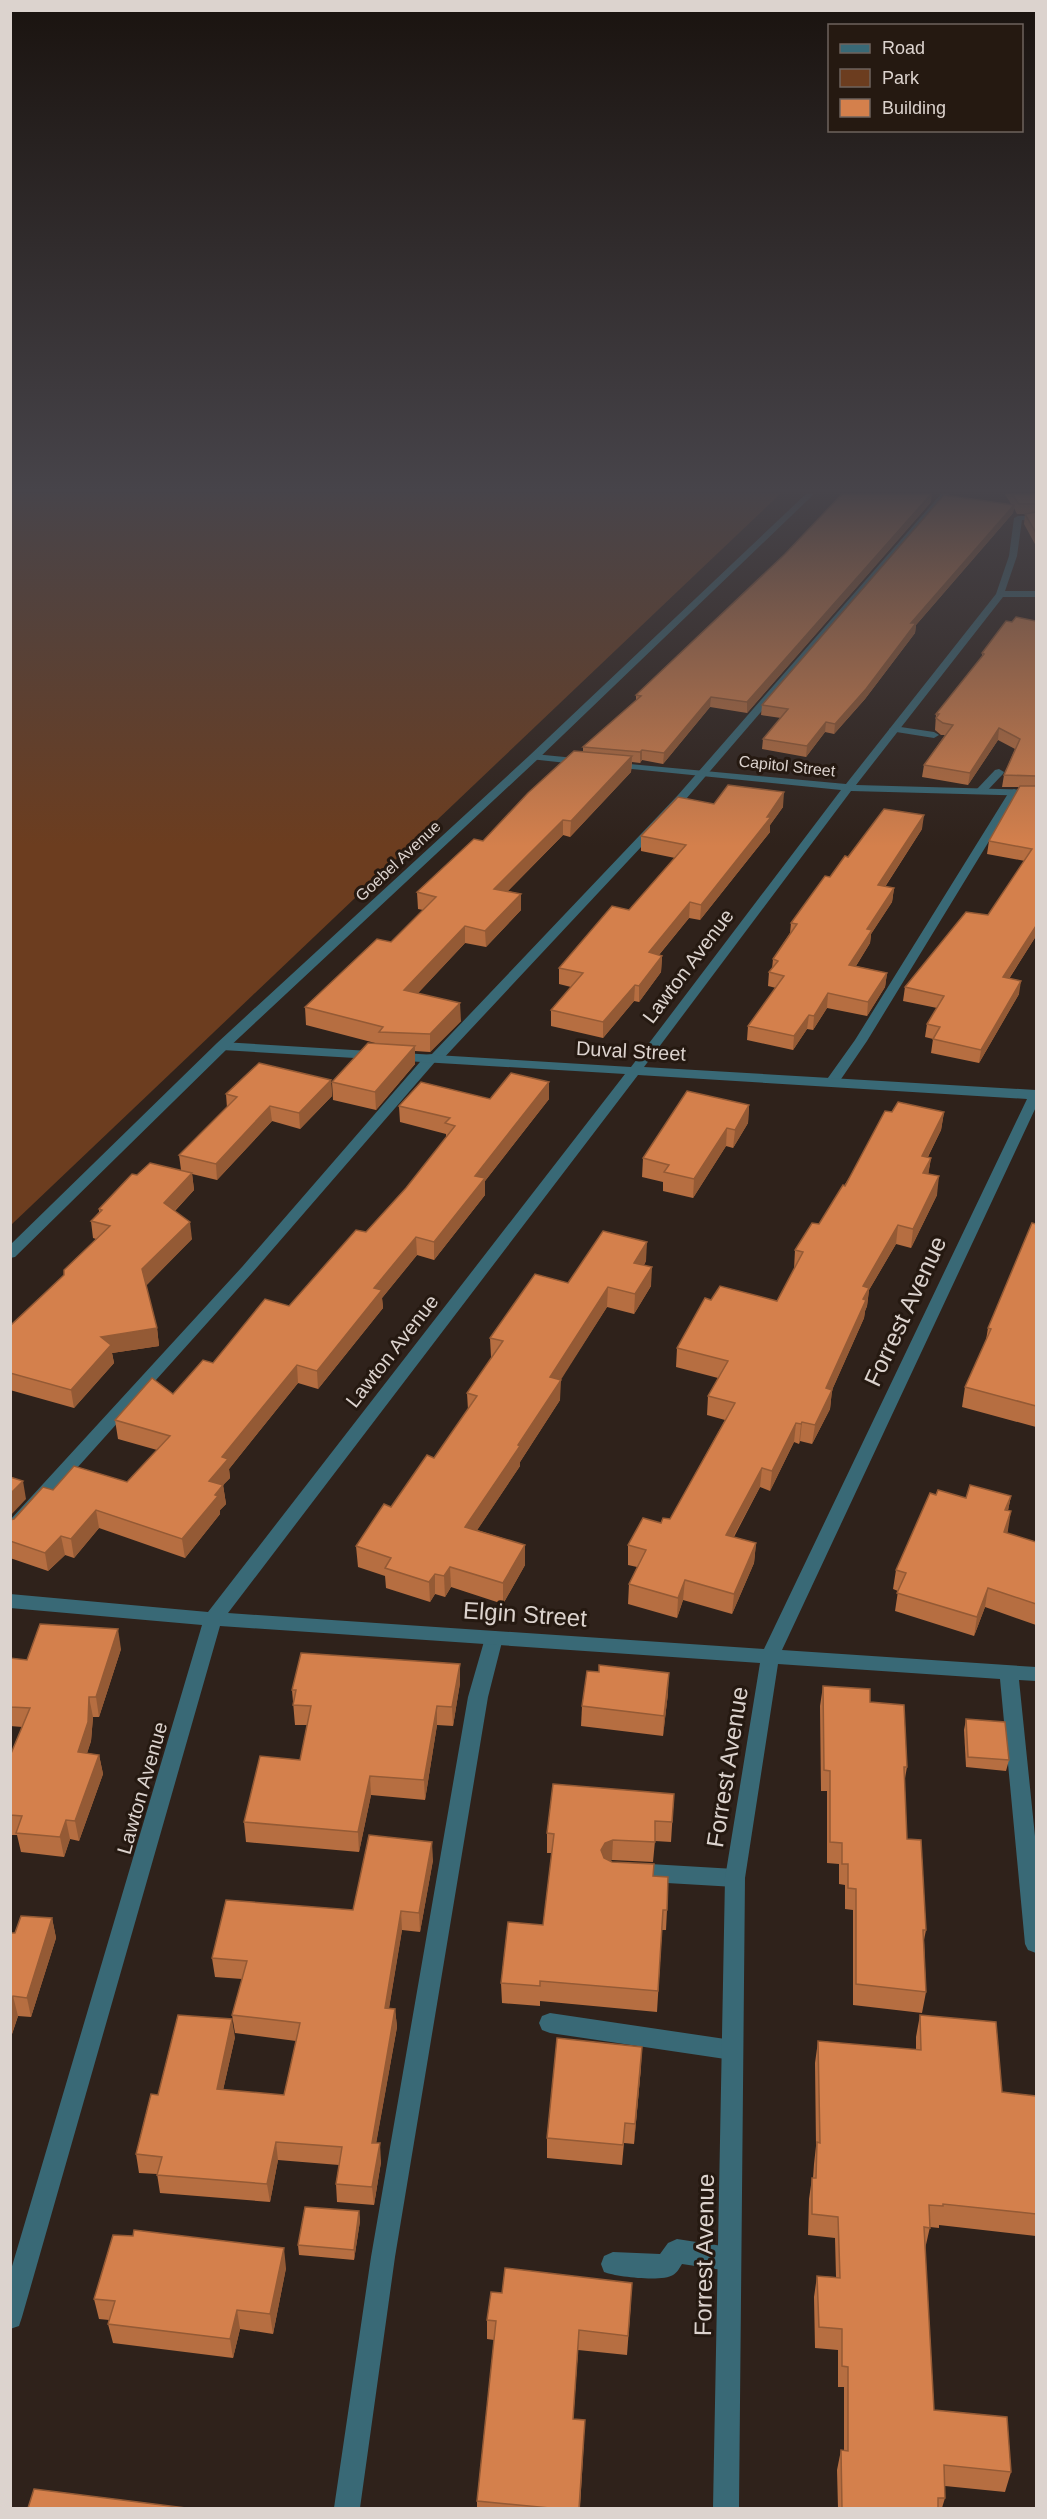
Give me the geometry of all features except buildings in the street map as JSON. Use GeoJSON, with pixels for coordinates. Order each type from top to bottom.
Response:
{"type":"FeatureCollection","features":[{"type":"Feature","properties":{"kind":"street","name":"Goebel Avenue"},"geometry":{"type":"LineString","coordinates":[[10,1254],[222,1046],[534,757],[687,612]]}},
{"type":"Feature","properties":{"kind":"street"},"geometry":{"type":"LineString","coordinates":[[10,1532],[247,1270],[434,1058],[561,928],[842,612]]}},
{"type":"Feature","properties":{"kind":"street","name":"Lawton Avenue"},"geometry":{"type":"LineString","coordinates":[[10,2317],[213,1618],[986,612]]}},
{"type":"Feature","properties":{"kind":"street"},"geometry":{"type":"LineString","coordinates":[[894,729],[934,735]]}},
{"type":"Feature","properties":{"kind":"street"},"geometry":{"type":"LineString","coordinates":[[534,757],[594,763]]}},
{"type":"Feature","properties":{"kind":"street","name":"Capitol Street"},"geometry":{"type":"LineString","coordinates":[[606,764],[849,788],[1036,793]]}},
{"type":"Feature","properties":{"kind":"street"},"geometry":{"type":"LineString","coordinates":[[981,791],[999,772]]}},
{"type":"Feature","properties":{"kind":"street"},"geometry":{"type":"LineString","coordinates":[[832,1082],[861,1041],[1014,792]]}},
{"type":"Feature","properties":{"kind":"street","name":"Duval Street"},"geometry":{"type":"LineString","coordinates":[[222,1046],[1036,1094]]}},
{"type":"Feature","properties":{"kind":"street","name":"Forrest Avenue"},"geometry":{"type":"LineString","coordinates":[[726,2508],[735,1878],[770,1656],[1036,1094]]}},
{"type":"Feature","properties":{"kind":"street","name":"Elgin Street"},"geometry":{"type":"LineString","coordinates":[[10,1601],[494,1638],[1036,1674]]}},
{"type":"Feature","properties":{"kind":"street"},"geometry":{"type":"LineString","coordinates":[[347,2508],[383,2257],[478,1697],[494,1638]]}},
{"type":"Feature","properties":{"kind":"street"},"geometry":{"type":"LineString","coordinates":[[1009,1671],[1036,1944]]}},
{"type":"Feature","properties":{"kind":"street"},"geometry":{"type":"LineString","coordinates":[[612,1871],[735,1878]]}},
{"type":"Feature","properties":{"kind":"street"},"geometry":{"type":"LineString","coordinates":[[550,2024],[732,2050]]}},
{"type":"Feature","properties":{"kind":"street"},"geometry":{"type":"LineString","coordinates":[[613,2264],[666,2266],[677,2251],[729,2259]]}},
{"type":"Feature","properties":{"kind":"green space"},"geometry":{"type":"Polygon","coordinates":[[[11,612],[656,612],[11,1225],[11,612]]]}}]}
